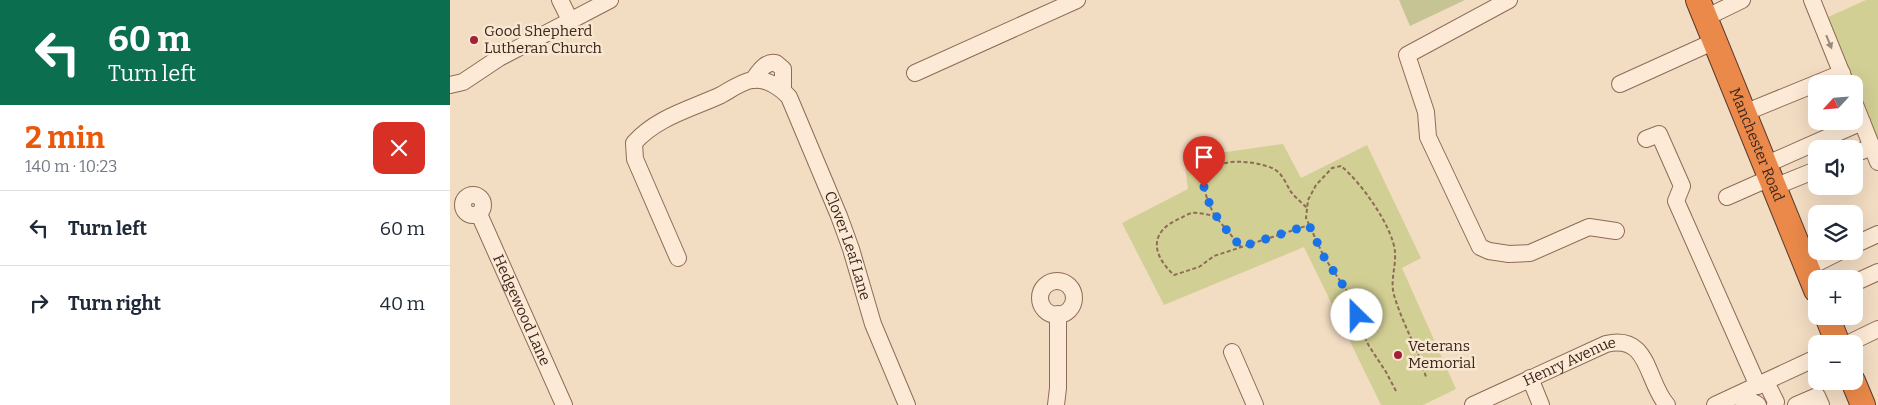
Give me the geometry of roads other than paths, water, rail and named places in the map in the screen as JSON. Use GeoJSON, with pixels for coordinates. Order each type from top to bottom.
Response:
{"type":"FeatureCollection","features":[{"type":"Feature","properties":{"kind":"highway","name":"Manchester Road"},"geometry":{"type":"LineString","coordinates":[[1701,9],[1807,268]]}},
{"type":"Feature","properties":{"kind":"highway"},"geometry":{"type":"LineString","coordinates":[[1857,390],[1863,405]]}},
{"type":"Feature","properties":{"kind":"street"},"geometry":{"type":"LineString","coordinates":[[560,0],[570,20]]}},
{"type":"Feature","properties":{"kind":"street"},"geometry":{"type":"LineString","coordinates":[[450,85],[464,82],[499,58],[610,0]]}},
{"type":"Feature","properties":{"kind":"street"},"geometry":{"type":"LineString","coordinates":[[915,73],[1077,0]]}},
{"type":"Feature","properties":{"kind":"street"},"geometry":{"type":"LineString","coordinates":[[1509,0],[1407,55],[1426,112],[1428,137],[1480,247],[1490,251],[1509,254],[1530,253],[1589,227],[1616,231]]}},
{"type":"Feature","properties":{"kind":"street"},"geometry":{"type":"LineString","coordinates":[[1701,9],[1742,0]]}},
{"type":"Feature","properties":{"kind":"street"},"geometry":{"type":"LineString","coordinates":[[1812,0],[1843,75]]}},
{"type":"Feature","properties":{"kind":"street"},"geometry":{"type":"LineString","coordinates":[[1620,84],[1715,41]]}},
{"type":"Feature","properties":{"kind":"street","name":"Clover Leaf Lane"},"geometry":{"type":"LineString","coordinates":[[678,258],[635,159],[634,143],[644,131],[666,119],[752,80],[772,84],[789,97],[839,216],[851,249],[873,324],[907,405]]}},
{"type":"Feature","properties":{"kind":"street"},"geometry":{"type":"LineString","coordinates":[[1744,113],[1808,91]]}},
{"type":"Feature","properties":{"kind":"street"},"geometry":{"type":"LineString","coordinates":[[1863,124],[1875,154]]}},
{"type":"Feature","properties":{"kind":"street"},"geometry":{"type":"LineString","coordinates":[[1727,197],[1770,177],[1849,130]]}},
{"type":"Feature","properties":{"kind":"street"},"geometry":{"type":"LineString","coordinates":[[1646,139],[1658,134],[1682,186],[1676,201],[1762,384],[1776,402],[1775,405]]}},
{"type":"Feature","properties":{"kind":"street"},"geometry":{"type":"LineString","coordinates":[[1770,177],[1808,171]]}},
{"type":"Feature","properties":{"kind":"street","name":"Hedgewood Lane"},"geometry":{"type":"LineString","coordinates":[[479,214],[564,405]]}},
{"type":"Feature","properties":{"kind":"street"},"geometry":{"type":"LineString","coordinates":[[1863,241],[1878,234]]}},
{"type":"Feature","properties":{"kind":"street"},"geometry":{"type":"LineString","coordinates":[[1807,268],[1823,260]]}},
{"type":"Feature","properties":{"kind":"street"},"geometry":{"type":"LineString","coordinates":[[1863,279],[1878,272]]}},
{"type":"Feature","properties":{"kind":"street"},"geometry":{"type":"LineString","coordinates":[[1056,405],[1058,388],[1058,314]]}},
{"type":"Feature","properties":{"kind":"street"},"geometry":{"type":"LineString","coordinates":[[1863,336],[1878,329]]}},
{"type":"Feature","properties":{"kind":"street","name":"Henry Avenue"},"geometry":{"type":"LineString","coordinates":[[1473,405],[1606,344],[1620,341],[1638,350],[1651,372],[1663,404]]}},
{"type":"Feature","properties":{"kind":"street"},"geometry":{"type":"LineString","coordinates":[[1232,352],[1255,405]]}},
{"type":"Feature","properties":{"kind":"street"},"geometry":{"type":"LineString","coordinates":[[1715,405],[1808,362]]}},
{"type":"Feature","properties":{"kind":"street"},"geometry":{"type":"LineString","coordinates":[[1530,378],[1541,405]]}},
{"type":"Feature","properties":{"kind":"street"},"geometry":{"type":"LineString","coordinates":[[1735,396],[1758,405]]}},
{"type":"Feature","properties":{"kind":"street"},"geometry":{"type":"LineString","coordinates":[[1796,405],[1817,396],[1821,405]]}},
{"type":"Feature","properties":{"kind":"place","name":"Good Shepherd Lutheran Church"},"geometry":{"type":"Point","coordinates":[474,40]}},
{"type":"Feature","properties":{"kind":"place","name":"Veterans Memorial"},"geometry":{"type":"Point","coordinates":[1398,355]}}]}
